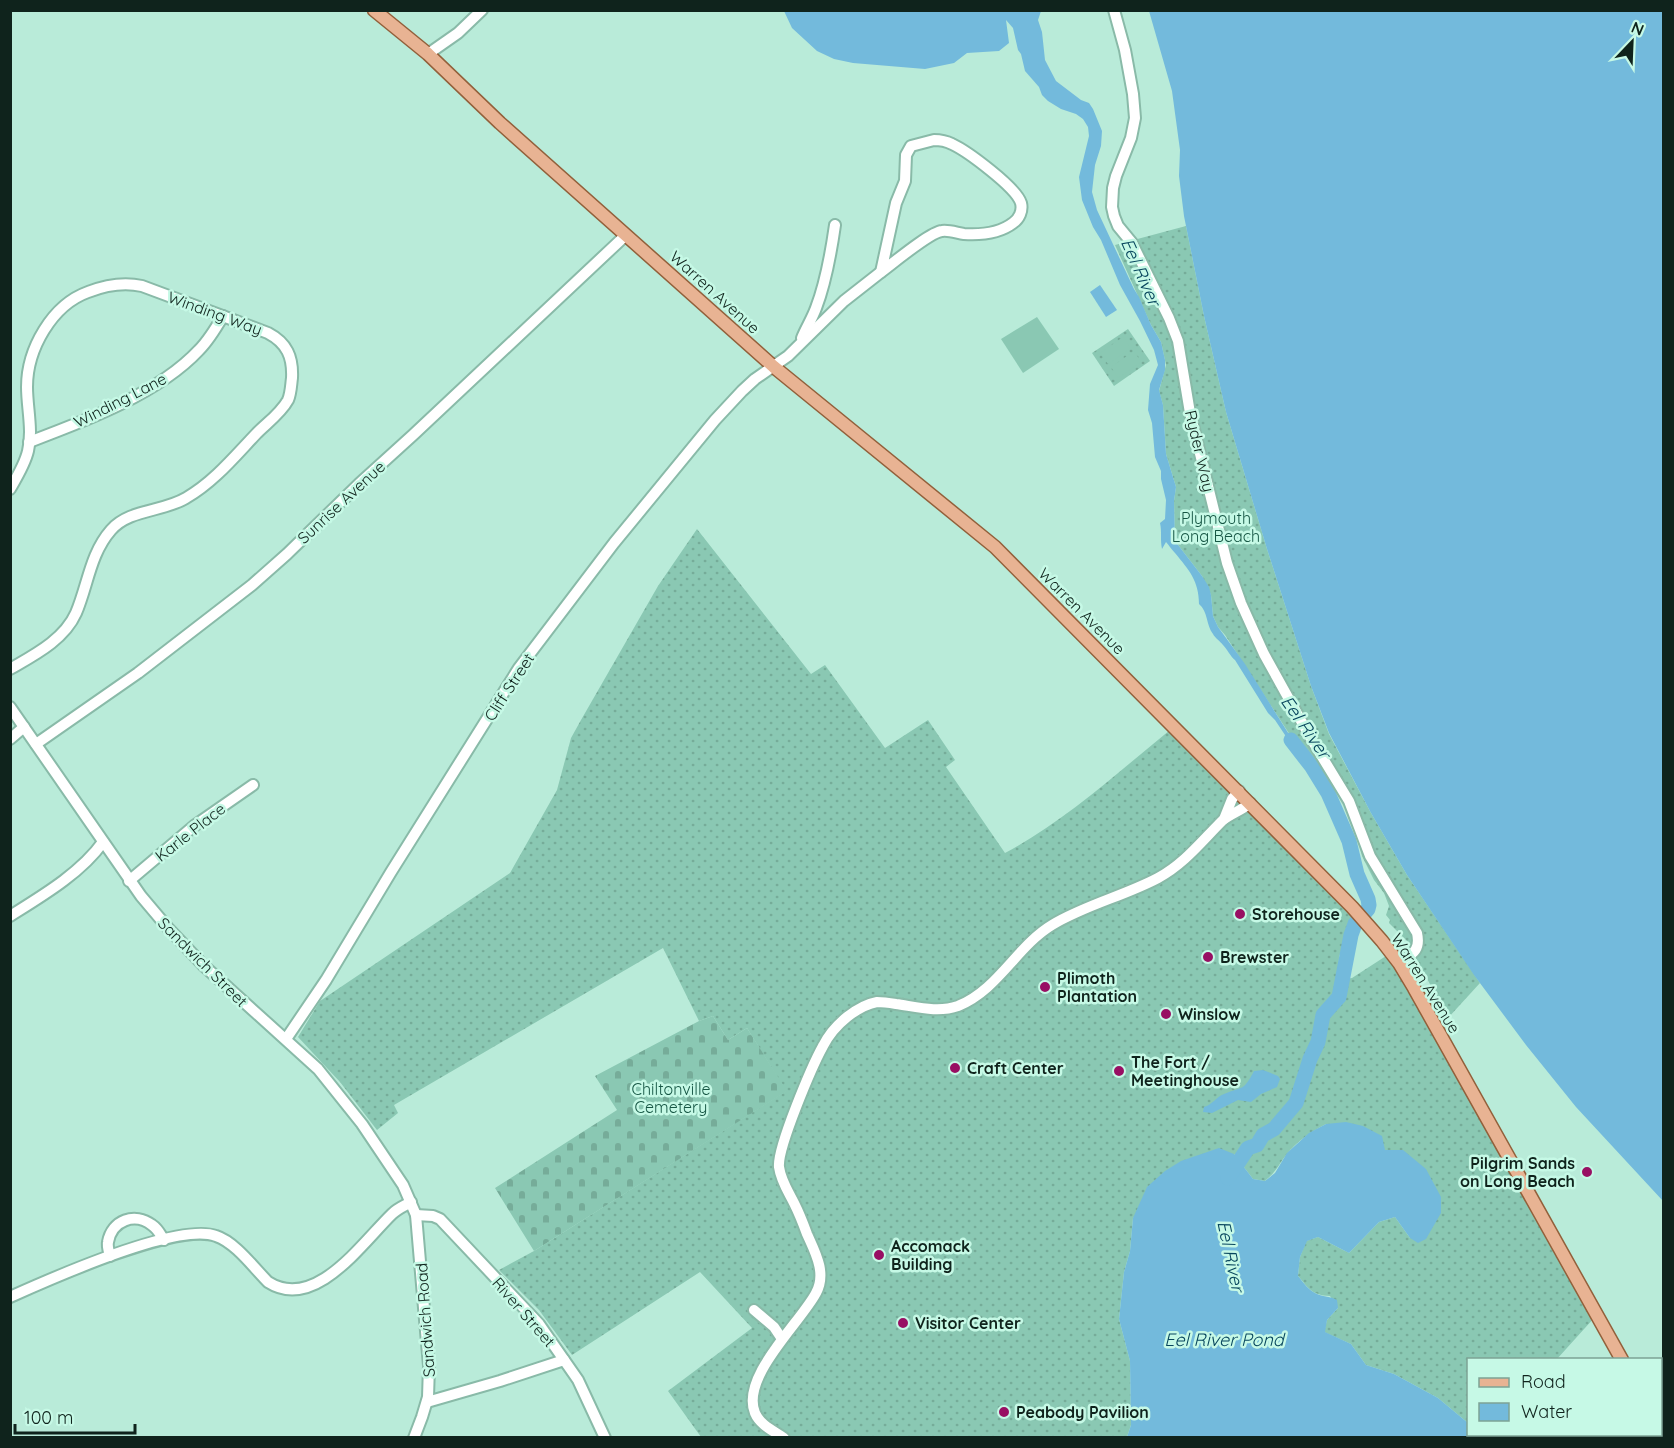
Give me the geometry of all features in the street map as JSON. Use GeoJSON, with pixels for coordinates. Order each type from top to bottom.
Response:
{"type":"FeatureCollection","features":[{"type":"Feature","properties":{"kind":"main road","name":"Warren Avenue"},"geometry":{"type":"LineString","coordinates":[[374,10],[428,54],[500,123],[774,367],[995,547],[1368,924],[1399,963],[1414,988],[1621,1358]]}},
{"type":"Feature","properties":{"kind":"street"},"geometry":{"type":"LineString","coordinates":[[428,54],[458,33],[482,10]]}},
{"type":"Feature","properties":{"kind":"street","name":"Ryder Way"},"geometry":{"type":"LineString","coordinates":[[1114,10],[1126,56],[1135,118],[1131,138],[1113,188],[1114,216],[1118,226],[1132,243],[1178,341],[1190,413],[1227,563],[1241,603],[1264,654],[1349,801],[1370,855],[1417,933],[1419,942],[1416,951],[1399,963]]}},
{"type":"Feature","properties":{"kind":"street","name":"Cliff Street"},"geometry":{"type":"LineString","coordinates":[[286,1039],[326,980],[524,661],[614,543],[711,425],[755,379],[774,367],[844,301],[911,249],[940,231],[973,234],[1006,228],[1020,216],[1022,208],[1019,200],[1000,177],[944,141],[934,140],[911,146],[906,155],[905,181],[896,203],[881,272]]}},
{"type":"Feature","properties":{"kind":"street"},"geometry":{"type":"LineString","coordinates":[[799,344],[819,299],[835,225]]}},
{"type":"Feature","properties":{"kind":"street","name":"Sunrise Avenue"},"geometry":{"type":"LineString","coordinates":[[36,744],[138,673],[252,585],[626,235]]}},
{"type":"Feature","properties":{"kind":"street","name":"Winding Way"},"geometry":{"type":"LineString","coordinates":[[10,489],[26,460],[29,442],[27,382],[32,359],[47,325],[60,309],[81,295],[106,286],[135,285],[268,333],[285,346],[291,357],[291,392],[286,404],[233,459],[189,496],[167,507],[129,518],[115,526],[97,553],[87,575],[75,615],[68,626],[52,643],[10,669]]}},
{"type":"Feature","properties":{"kind":"street","name":"Winding Lane"},"geometry":{"type":"LineString","coordinates":[[29,442],[92,417],[156,385],[175,372],[199,350],[223,316]]}},
{"type":"Feature","properties":{"kind":"street","name":"Sandwich Street"},"geometry":{"type":"LineString","coordinates":[[10,706],[129,881],[160,920],[203,965],[318,1069],[385,1157],[411,1202]]}},
{"type":"Feature","properties":{"kind":"street"},"geometry":{"type":"LineString","coordinates":[[10,739],[24,727]]}},
{"type":"Feature","properties":{"kind":"street","name":"Karle Place"},"geometry":{"type":"LineString","coordinates":[[129,881],[194,826],[253,785]]}},
{"type":"Feature","properties":{"kind":"street"},"geometry":{"type":"LineString","coordinates":[[1224,819],[1232,799],[1239,792]]}},
{"type":"Feature","properties":{"kind":"street"},"geometry":{"type":"LineString","coordinates":[[784,1437],[758,1418],[754,1411],[753,1389],[782,1339],[812,1300],[821,1277],[818,1258],[783,1182],[780,1168],[781,1154],[792,1122],[823,1045],[832,1030],[853,1012],[878,1002],[939,1010],[966,1002],[995,980],[1032,941],[1052,925],[1171,870],[1192,854],[1224,819],[1250,803]]}},
{"type":"Feature","properties":{"kind":"street"},"geometry":{"type":"LineString","coordinates":[[10,916],[77,869],[95,853],[103,842]]}},
{"type":"Feature","properties":{"kind":"street"},"geometry":{"type":"LineString","coordinates":[[10,1297],[110,1256],[182,1235],[201,1233],[224,1239],[268,1282],[275,1286],[294,1290],[304,1289],[322,1281],[363,1246],[398,1208],[411,1202]]}},
{"type":"Feature","properties":{"kind":"street","name":"Sandwich Road"},"geometry":{"type":"LineString","coordinates":[[411,1202],[416,1215],[429,1366],[427,1402],[414,1437]]}},
{"type":"Feature","properties":{"kind":"street","name":"River Street"},"geometry":{"type":"LineString","coordinates":[[416,1215],[433,1216],[440,1219],[539,1324],[581,1386],[605,1437]]}},
{"type":"Feature","properties":{"kind":"street"},"geometry":{"type":"LineString","coordinates":[[110,1256],[108,1242],[112,1231],[118,1224],[130,1218],[141,1219],[152,1224],[164,1240]]}},
{"type":"Feature","properties":{"kind":"street"},"geometry":{"type":"LineString","coordinates":[[754,1310],[774,1328],[782,1339]]}},
{"type":"Feature","properties":{"kind":"street"},"geometry":{"type":"LineString","coordinates":[[427,1402],[564,1360]]}},
{"type":"Feature","properties":{"kind":"green space","name":"Plymouth Long Beach"},"geometry":{"type":"Polygon","coordinates":[[[1186,226],[1226,412],[1267,549],[1311,686],[1329,734],[1407,875],[1480,983],[1448,1018],[1407,941],[1389,923],[1390,920],[1386,915],[1389,906],[1362,856],[1339,790],[1330,777],[1305,754],[1290,735],[1218,627],[1213,616],[1211,595],[1202,576],[1175,541],[1176,487],[1166,454],[1163,405],[1159,391],[1166,365],[1161,342],[1115,245],[1186,226]]]}},
{"type":"Feature","properties":{"kind":"green space"},"geometry":{"type":"Polygon","coordinates":[[[1037,317],[1059,349],[1023,373],[1001,339],[1037,317]]]}},
{"type":"Feature","properties":{"kind":"green space"},"geometry":{"type":"Polygon","coordinates":[[[1128,329],[1150,361],[1114,386],[1092,353],[1128,329]]]}},
{"type":"Feature","properties":{"kind":"green space"},"geometry":{"type":"Polygon","coordinates":[[[1123,337],[1131,348],[1108,364],[1100,353],[1123,337]]]}},
{"type":"Feature","properties":{"kind":"green space"},"geometry":{"type":"Polygon","coordinates":[[[1134,351],[1141,362],[1118,378],[1111,367],[1134,351]]]}},
{"type":"Feature","properties":{"kind":"green space","name":"Plimoth Plantation"},"geometry":{"type":"Polygon","coordinates":[[[697,529],[811,674],[825,665],[885,748],[928,720],[955,760],[946,767],[1005,853],[1070,811],[1170,730],[1353,916],[1339,957],[1338,980],[1352,978],[1386,956],[1594,1318],[1558,1358],[1467,1358],[1467,1422],[1438,1398],[1394,1374],[1366,1365],[1351,1344],[1324,1332],[1327,1320],[1338,1308],[1330,1296],[1311,1290],[1298,1276],[1300,1257],[1306,1241],[1318,1237],[1349,1253],[1379,1222],[1395,1217],[1410,1238],[1385,1150],[1326,1124],[1295,1145],[1265,1181],[1253,1179],[1234,1154],[1133,1218],[1119,1319],[1130,1361],[1131,1425],[1127,1437],[701,1437],[668,1391],[752,1328],[700,1272],[572,1355],[539,1310],[499,1270],[534,1251],[786,1091],[747,1028],[728,1040],[713,1016],[699,1021],[663,948],[394,1105],[398,1113],[377,1130],[340,1082],[298,1037],[320,1001],[510,873],[557,790],[571,738],[658,586],[697,529]]]}},
{"type":"Feature","properties":{"kind":"green space","name":"Chiltonville Cemetery"},"geometry":{"type":"Polygon","coordinates":[[[713,1016],[728,1040],[747,1028],[787,1091],[534,1251],[495,1188],[617,1110],[595,1076],[699,1021],[713,1016]]]}},
{"type":"Feature","properties":{"kind":"water"},"geometry":{"type":"Polygon","coordinates":[[[784,11],[1041,11],[1038,20],[1042,32],[1045,60],[1056,81],[1081,100],[1089,103],[1102,131],[1092,192],[1097,210],[1161,342],[1165,370],[1159,390],[1163,405],[1166,454],[1176,487],[1175,541],[1209,587],[1213,616],[1218,627],[1245,664],[1302,755],[1268,713],[1235,660],[1215,637],[1204,610],[1199,604],[1195,582],[1189,571],[1166,542],[1162,549],[1160,523],[1165,519],[1166,500],[1161,471],[1155,457],[1152,423],[1148,410],[1150,384],[1158,365],[1154,350],[1120,285],[1082,200],[1079,177],[1089,136],[1088,127],[1083,119],[1061,109],[1042,95],[1039,87],[1025,71],[1013,28],[1006,20],[1009,43],[999,51],[967,53],[954,63],[925,69],[853,63],[834,59],[817,51],[792,28],[784,11]]]}},
{"type":"Feature","properties":{"kind":"water"},"geometry":{"type":"Polygon","coordinates":[[[1149,11],[1663,11],[1663,1201],[1576,1107],[1474,975],[1407,875],[1329,733],[1311,686],[1267,549],[1226,412],[1184,216],[1179,176],[1180,150],[1172,91],[1149,11]]]}},
{"type":"Feature","properties":{"kind":"water"},"geometry":{"type":"Polygon","coordinates":[[[1100,285],[1117,310],[1106,317],[1090,292],[1100,285]]]}},
{"type":"Feature","properties":{"kind":"water"},"geometry":{"type":"Polygon","coordinates":[[[1263,1070],[1278,1076],[1280,1079],[1277,1087],[1261,1094],[1251,1102],[1238,1100],[1212,1113],[1203,1112],[1204,1107],[1221,1095],[1245,1085],[1254,1071],[1263,1070]]]}},
{"type":"Feature","properties":{"kind":"water","name":"Eel River Pond"},"geometry":{"type":"Polygon","coordinates":[[[1346,1122],[1363,1126],[1382,1136],[1385,1150],[1403,1150],[1426,1169],[1441,1197],[1441,1213],[1426,1239],[1418,1243],[1410,1238],[1395,1217],[1379,1222],[1349,1253],[1318,1237],[1307,1241],[1300,1257],[1298,1276],[1314,1293],[1337,1300],[1338,1308],[1327,1320],[1325,1332],[1351,1344],[1366,1365],[1394,1374],[1438,1398],[1467,1422],[1467,1436],[1487,1437],[1127,1437],[1131,1425],[1130,1361],[1119,1319],[1133,1218],[1147,1187],[1181,1161],[1219,1148],[1234,1154],[1253,1179],[1265,1181],[1275,1173],[1287,1153],[1309,1133],[1326,1124],[1346,1122]]]}},
{"type":"Feature","properties":{"kind":"waterway","name":"Eel River"},"geometry":{"type":"LineString","coordinates":[[1228,1178],[1248,1148],[1257,1145],[1263,1135],[1274,1129],[1296,1103],[1318,1042],[1323,1015],[1339,997],[1355,924],[1369,905],[1357,874],[1349,841],[1328,793],[1291,740]]}},
{"type":"Feature","properties":{"kind":"place","name":"Storehouse"},"geometry":{"type":"Point","coordinates":[1240,914]}},
{"type":"Feature","properties":{"kind":"place","name":"Brewster"},"geometry":{"type":"Point","coordinates":[1208,957]}},
{"type":"Feature","properties":{"kind":"place","name":"Plimoth Plantation"},"geometry":{"type":"Point","coordinates":[1045,987]}},
{"type":"Feature","properties":{"kind":"place","name":"Winslow"},"geometry":{"type":"Point","coordinates":[1166,1014]}},
{"type":"Feature","properties":{"kind":"place","name":"Craft Center"},"geometry":{"type":"Point","coordinates":[955,1068]}},
{"type":"Feature","properties":{"kind":"place","name":"The Fort / Meetinghouse"},"geometry":{"type":"Point","coordinates":[1119,1071]}},
{"type":"Feature","properties":{"kind":"place","name":"Pilgrim Sands on Long Beach"},"geometry":{"type":"Point","coordinates":[1587,1172]}},
{"type":"Feature","properties":{"kind":"place","name":"Accomack Building"},"geometry":{"type":"Point","coordinates":[879,1255]}},
{"type":"Feature","properties":{"kind":"place","name":"Visitor Center"},"geometry":{"type":"Point","coordinates":[903,1323]}},
{"type":"Feature","properties":{"kind":"place","name":"Peabody Pavilion"},"geometry":{"type":"Point","coordinates":[1004,1412]}}]}
